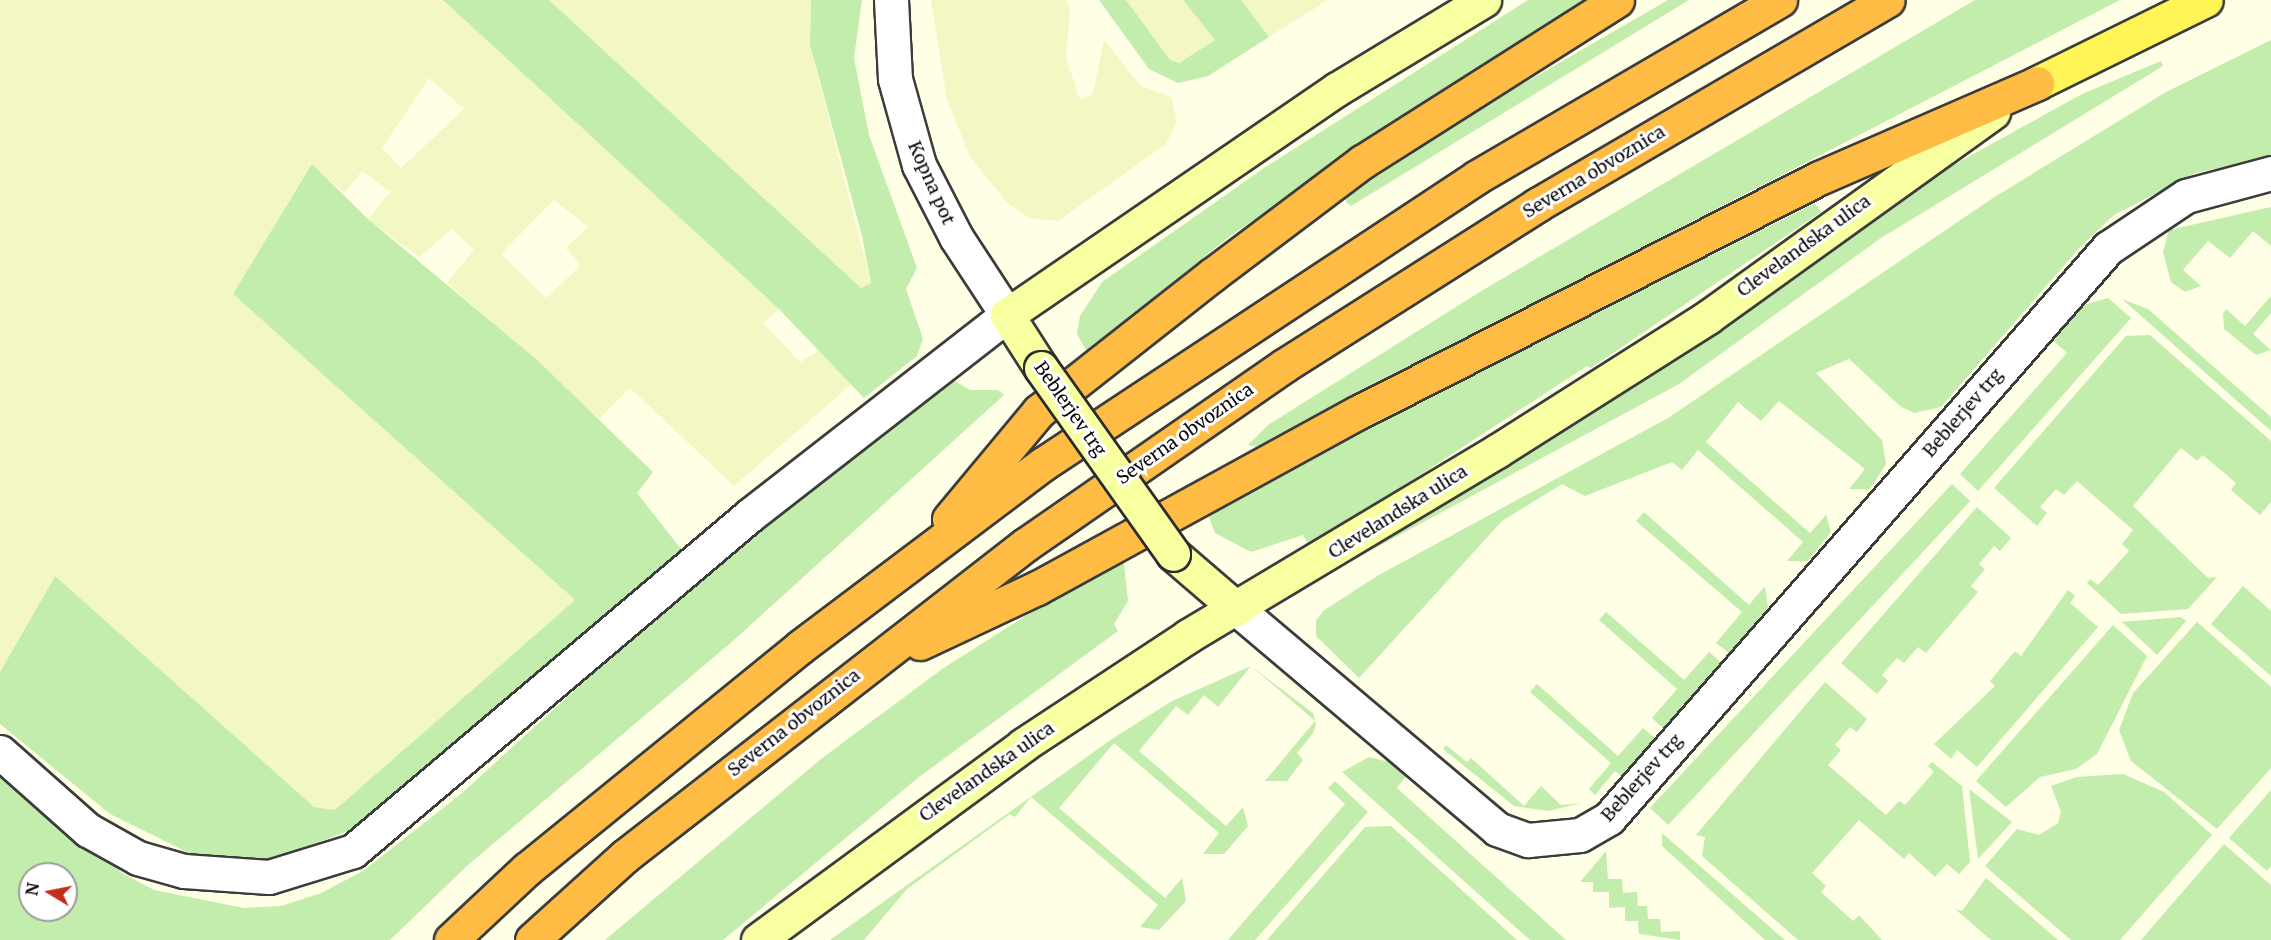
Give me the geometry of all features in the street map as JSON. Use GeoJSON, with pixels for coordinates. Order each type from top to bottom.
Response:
{"type":"FeatureCollection","features":[{"type":"Feature","properties":{"kind":"highway"},"geometry":{"type":"LineString","coordinates":[[911,564],[1039,411],[1362,162],[1617,0]]}},
{"type":"Feature","properties":{"kind":"highway"},"geometry":{"type":"LineString","coordinates":[[451,940],[527,869],[911,564],[1043,464],[1236,331],[1477,177],[1780,0]]}},
{"type":"Feature","properties":{"kind":"highway","name":"Severna obvoznica"},"geometry":{"type":"LineString","coordinates":[[532,940],[625,856],[1024,545],[1285,365],[1537,205],[1888,0]]}},
{"type":"Feature","properties":{"kind":"highway"},"geometry":{"type":"LineString","coordinates":[[861,670],[1036,588],[1336,424],[1818,178],[2037,83]]}},
{"type":"Feature","properties":{"kind":"main road"},"geometry":{"type":"LineString","coordinates":[[2037,83],[2206,0]]}},
{"type":"Feature","properties":{"kind":"street","name":"Kopna pot"},"geometry":{"type":"LineString","coordinates":[[891,0],[896,79],[919,165],[956,237],[1007,315]]}},
{"type":"Feature","properties":{"kind":"street"},"geometry":{"type":"LineString","coordinates":[[0,752],[88,830],[138,858],[184,870],[269,877],[353,851],[750,515],[1007,315],[1337,89],[1484,0]]}},
{"type":"Feature","properties":{"kind":"street","name":"Clevelandska ulica"},"geometry":{"type":"LineString","coordinates":[[758,940],[1023,745],[1237,609],[1708,317],[1924,157],[2037,83]]}},
{"type":"Feature","properties":{"kind":"street","name":"Beblerjev trg"},"geometry":{"type":"LineString","coordinates":[[1007,315],[1041,368],[1173,554],[1497,829],[1528,840],[1580,835],[1609,818],[2108,248],[2186,196],[2271,174]]}},
{"type":"Feature","properties":{"kind":"green space"},"geometry":{"type":"Polygon","coordinates":[[[0,0],[443,0],[779,309],[763,323],[800,362],[820,350],[853,383],[734,486],[630,388],[599,419],[447,282],[474,250],[452,229],[419,257],[368,219],[390,192],[362,171],[344,193],[312,164],[233,294],[575,600],[335,810],[314,807],[54,577],[0,672],[0,0]],[[429,78],[382,148],[401,168],[464,109],[429,78]],[[554,200],[501,254],[546,298],[580,266],[566,248],[588,227],[554,200]]]}},
{"type":"Feature","properties":{"kind":"green space"},"geometry":{"type":"Polygon","coordinates":[[[443,0],[549,0],[861,288],[871,283],[862,236],[810,45],[811,0],[862,0],[854,58],[869,135],[917,268],[906,289],[923,339],[917,356],[864,398],[779,309],[443,0]]]}},
{"type":"Feature","properties":{"kind":"green space"},"geometry":{"type":"Polygon","coordinates":[[[549,0],[811,0],[810,46],[871,283],[861,288],[549,0]]]}},
{"type":"Feature","properties":{"kind":"green space"},"geometry":{"type":"Polygon","coordinates":[[[931,0],[1066,0],[1070,10],[1066,58],[1080,100],[1093,94],[1104,40],[1141,86],[1171,97],[1177,121],[1166,144],[1058,221],[1029,218],[1006,202],[970,156],[947,100],[931,0]]]}},
{"type":"Feature","properties":{"kind":"green space"},"geometry":{"type":"Polygon","coordinates":[[[1099,0],[1126,0],[1170,60],[1179,63],[1215,40],[1183,0],[1241,0],[1269,37],[1208,76],[1178,83],[1149,69],[1099,0]]]}},
{"type":"Feature","properties":{"kind":"green space"},"geometry":{"type":"Polygon","coordinates":[[[1126,0],[1183,0],[1215,40],[1179,63],[1170,60],[1126,0]]]}},
{"type":"Feature","properties":{"kind":"green space"},"geometry":{"type":"Polygon","coordinates":[[[1241,0],[1328,0],[1269,37],[1241,0]]]}},
{"type":"Feature","properties":{"kind":"green space"},"geometry":{"type":"Polygon","coordinates":[[[1528,0],[1587,0],[1230,236],[1087,352],[1077,334],[1080,316],[1102,282],[1264,168],[1528,0]]]}},
{"type":"Feature","properties":{"kind":"green space"},"geometry":{"type":"Polygon","coordinates":[[[1668,0],[1689,0],[1351,206],[1346,202],[1347,196],[1481,108],[1668,0]]]}},
{"type":"Feature","properties":{"kind":"green space"},"geometry":{"type":"Polygon","coordinates":[[[1975,0],[2120,0],[1256,447],[1248,445],[1268,425],[1483,290],[1975,0]]]}},
{"type":"Feature","properties":{"kind":"green space"},"geometry":{"type":"Polygon","coordinates":[[[2271,40],[2271,157],[2195,173],[2114,215],[2080,247],[1941,407],[1914,413],[1900,406],[1849,359],[1816,373],[1882,440],[1886,464],[1870,489],[1849,489],[1865,469],[1779,401],[1761,421],[1738,402],[1706,442],[1810,533],[1826,515],[1831,532],[1808,561],[1787,561],[1803,542],[1698,450],[1682,470],[1672,462],[1585,496],[1562,484],[1502,521],[1359,678],[1316,636],[1316,621],[1323,611],[1377,576],[1668,418],[1993,198],[2166,92],[2271,40]]]}},
{"type":"Feature","properties":{"kind":"green space"},"geometry":{"type":"Polygon","coordinates":[[[2161,61],[2163,66],[1881,238],[1679,384],[1355,559],[1697,345],[1932,177],[2082,94],[2161,61]]]}},
{"type":"Feature","properties":{"kind":"green space"},"geometry":{"type":"Polygon","coordinates":[[[312,164],[368,219],[536,359],[653,472],[637,493],[681,549],[416,783],[356,828],[271,860],[201,859],[110,814],[0,724],[0,672],[55,576],[314,807],[335,810],[575,600],[233,294],[312,164]]]}},
{"type":"Feature","properties":{"kind":"green space"},"geometry":{"type":"Polygon","coordinates":[[[1815,203],[1821,212],[1591,368],[1587,366],[1310,547],[1303,535],[1251,552],[1215,533],[1206,510],[1815,203]]]}},
{"type":"Feature","properties":{"kind":"green space"},"geometry":{"type":"Polygon","coordinates":[[[2271,207],[2271,246],[2253,231],[2230,258],[2208,241],[2183,270],[2201,286],[2185,292],[2171,282],[2163,252],[2169,230],[2271,207]]]}},
{"type":"Feature","properties":{"kind":"green space"},"geometry":{"type":"Polygon","coordinates":[[[2271,296],[2271,313],[2253,334],[2271,350],[2256,355],[2224,329],[2223,314],[2226,309],[2245,326],[2271,296]]]}},
{"type":"Feature","properties":{"kind":"green space"},"geometry":{"type":"Polygon","coordinates":[[[2108,298],[2131,318],[1978,491],[1960,474],[2067,353],[2048,336],[2083,305],[2108,298]]]}},
{"type":"Feature","properties":{"kind":"green space"},"geometry":{"type":"Polygon","coordinates":[[[2122,299],[2148,309],[2271,417],[2271,431],[2122,299]]]}},
{"type":"Feature","properties":{"kind":"green space"},"geometry":{"type":"Polygon","coordinates":[[[2150,335],[2271,441],[2271,502],[2260,515],[2231,490],[2236,483],[2203,455],[2197,461],[2181,448],[2133,506],[2208,578],[2217,577],[2188,609],[2121,614],[2087,583],[2090,579],[2098,585],[2129,551],[2122,544],[2133,530],[2077,481],[2064,495],[2056,489],[2040,507],[2047,513],[2037,526],[1994,488],[2126,336],[2150,335]]]}},
{"type":"Feature","properties":{"kind":"green space"},"geometry":{"type":"Polygon","coordinates":[[[955,381],[970,390],[998,390],[1004,395],[734,640],[468,865],[390,940],[0,940],[0,774],[122,873],[154,890],[244,908],[281,906],[321,893],[363,871],[461,794],[621,648],[835,469],[955,381]]]}},
{"type":"Feature","properties":{"kind":"green space"},"geometry":{"type":"Polygon","coordinates":[[[1952,484],[1970,501],[1668,825],[1650,808],[1952,484]]]}},
{"type":"Feature","properties":{"kind":"green space"},"geometry":{"type":"Polygon","coordinates":[[[1977,507],[2011,538],[2000,551],[1994,546],[1979,564],[1985,569],[1971,586],[1978,592],[1926,653],[1918,647],[1904,663],[1897,658],[1882,675],[1888,681],[1877,694],[1841,663],[1977,507]]]}},
{"type":"Feature","properties":{"kind":"green space"},"geometry":{"type":"Polygon","coordinates":[[[1644,512],[1749,605],[1765,586],[1768,608],[1729,653],[1716,643],[1742,612],[1636,521],[1644,512]]]}},
{"type":"Feature","properties":{"kind":"green space"},"geometry":{"type":"Polygon","coordinates":[[[1123,554],[1128,601],[1114,624],[1118,631],[919,777],[723,940],[605,940],[821,759],[942,669],[1123,554]]]}},
{"type":"Feature","properties":{"kind":"green space"},"geometry":{"type":"Polygon","coordinates":[[[2243,586],[2271,611],[2271,676],[2211,624],[2243,586]]]}},
{"type":"Feature","properties":{"kind":"green space"},"geometry":{"type":"Polygon","coordinates":[[[2068,590],[2075,596],[2070,603],[2098,627],[1977,767],[1957,750],[1951,759],[1934,744],[1995,686],[1990,681],[2015,651],[2021,656],[2068,590]]]}},
{"type":"Feature","properties":{"kind":"green space"},"geometry":{"type":"Polygon","coordinates":[[[1606,612],[1684,680],[1709,652],[1722,663],[1664,729],[1652,718],[1677,689],[1599,620],[1606,612]]]}},
{"type":"Feature","properties":{"kind":"green space"},"geometry":{"type":"Polygon","coordinates":[[[2181,617],[2186,621],[2157,655],[2122,622],[2181,617]]]}},
{"type":"Feature","properties":{"kind":"green space"},"geometry":{"type":"Polygon","coordinates":[[[2197,622],[2271,687],[2271,768],[2217,829],[2131,761],[2119,730],[2133,693],[2197,622]]]}},
{"type":"Feature","properties":{"kind":"green space"},"geometry":{"type":"Polygon","coordinates":[[[2113,625],[2147,656],[2097,754],[2076,769],[2040,777],[2006,807],[1976,781],[2113,625]]]}},
{"type":"Feature","properties":{"kind":"green space"},"geometry":{"type":"Polygon","coordinates":[[[1251,666],[1313,713],[1316,724],[1313,733],[1297,753],[1303,760],[1287,781],[1265,781],[1315,721],[1251,666]]]}},
{"type":"Feature","properties":{"kind":"green space"},"geometry":{"type":"Polygon","coordinates":[[[1251,666],[1218,707],[1204,695],[1188,715],[1176,706],[1139,751],[1226,826],[1243,807],[1248,826],[1224,854],[1203,854],[1219,833],[1114,743],[1059,808],[1165,898],[1182,878],[1186,901],[1159,930],[1140,927],[1158,905],[1031,797],[1015,817],[1010,814],[907,889],[864,940],[830,940],[1112,739],[1172,701],[1251,666]]]}},
{"type":"Feature","properties":{"kind":"green space"},"geometry":{"type":"Polygon","coordinates":[[[1825,682],[1867,719],[1857,732],[1850,727],[1835,745],[1841,750],[1828,765],[1886,815],[1899,801],[1905,805],[1934,772],[1928,766],[1932,762],[1962,786],[1970,862],[1959,874],[1947,864],[1935,877],[1909,853],[1904,859],[1859,820],[1812,873],[1826,886],[1821,892],[1853,921],[1859,915],[1882,940],[1798,940],[1702,856],[1705,837],[1696,835],[1825,682]]]}},
{"type":"Feature","properties":{"kind":"green space"},"geometry":{"type":"Polygon","coordinates":[[[1537,684],[1618,756],[1643,728],[1656,739],[1623,777],[1615,771],[1595,795],[1589,789],[1611,763],[1530,692],[1537,684]]]}},
{"type":"Feature","properties":{"kind":"green space"},"geometry":{"type":"Polygon","coordinates":[[[1446,745],[1467,762],[1471,758],[1524,806],[1541,786],[1561,805],[1581,803],[1548,811],[1514,806],[1443,749],[1446,745]]]}},
{"type":"Feature","properties":{"kind":"green space"},"geometry":{"type":"Polygon","coordinates":[[[1369,757],[1389,762],[1406,776],[1397,788],[1566,940],[1530,940],[1342,772],[1369,757]]]}},
{"type":"Feature","properties":{"kind":"green space"},"geometry":{"type":"Polygon","coordinates":[[[2123,774],[2164,792],[2212,835],[2120,940],[2071,940],[1985,866],[2017,829],[2039,835],[2058,823],[2061,812],[2051,786],[2076,777],[2123,774]]]}},
{"type":"Feature","properties":{"kind":"green space"},"geometry":{"type":"Polygon","coordinates":[[[1335,781],[1368,812],[1255,940],[1228,940],[1345,804],[1328,788],[1335,781]]]}},
{"type":"Feature","properties":{"kind":"green space"},"geometry":{"type":"Polygon","coordinates":[[[1969,789],[2012,822],[1978,859],[1969,789]]]}},
{"type":"Feature","properties":{"kind":"green space"},"geometry":{"type":"Polygon","coordinates":[[[2271,790],[2271,866],[2267,871],[2229,838],[2271,790]]]}},
{"type":"Feature","properties":{"kind":"green space"},"geometry":{"type":"Polygon","coordinates":[[[1391,826],[1517,940],[1267,940],[1365,827],[1391,826]]]}},
{"type":"Feature","properties":{"kind":"green space"},"geometry":{"type":"Polygon","coordinates":[[[1662,833],[1785,940],[1765,940],[1662,846],[1662,833]]]}},
{"type":"Feature","properties":{"kind":"green space"},"geometry":{"type":"Polygon","coordinates":[[[2224,844],[2271,885],[2271,940],[2141,940],[2224,844]]]}},
{"type":"Feature","properties":{"kind":"green space"},"geometry":{"type":"Polygon","coordinates":[[[1606,851],[1608,879],[1622,879],[1623,893],[1637,892],[1638,906],[1647,906],[1648,919],[1660,919],[1661,932],[1680,931],[1680,940],[1639,934],[1638,921],[1625,921],[1625,907],[1609,908],[1609,892],[1593,892],[1593,882],[1580,882],[1606,851]]]}},
{"type":"Feature","properties":{"kind":"green space"},"geometry":{"type":"Polygon","coordinates":[[[1986,878],[2058,940],[1991,940],[1955,909],[1962,911],[1986,878]]]}}]}
